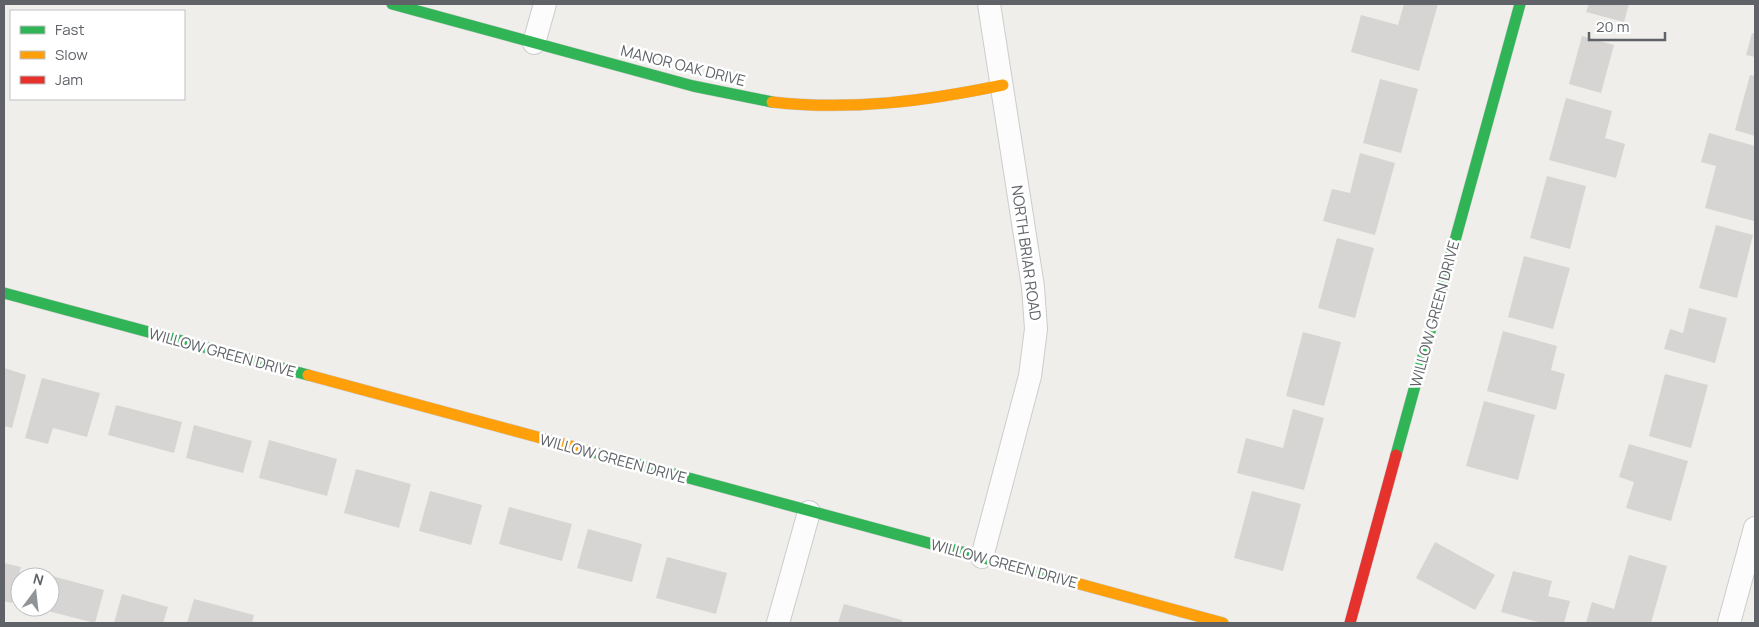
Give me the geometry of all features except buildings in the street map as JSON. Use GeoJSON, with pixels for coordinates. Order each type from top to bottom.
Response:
{"type":"FeatureCollection","features":[{"type":"Feature","properties":{"kind":"street","name":"MANOR OAK DRIVE"},"geometry":{"type":"LineString","coordinates":[[392,4],[716,92],[777,102],[818,106],[880,106],[942,98],[1003,85]]}},
{"type":"Feature","properties":{"kind":"street"},"geometry":{"type":"LineString","coordinates":[[534,43],[545,4]]}},
{"type":"Feature","properties":{"kind":"street","name":"NORTH BRIAR ROAD"},"geometry":{"type":"LineString","coordinates":[[982,557],[1030,376],[1036,329],[1033,286],[989,4]]}},
{"type":"Feature","properties":{"kind":"street","name":"WILLOW GREEN DRIVE"},"geometry":{"type":"LineString","coordinates":[[1350,623],[1520,4]]}},
{"type":"Feature","properties":{"kind":"street","name":"WILLOW GREEN DRIVE"},"geometry":{"type":"LineString","coordinates":[[4,293],[1223,623]]}},
{"type":"Feature","properties":{"kind":"street"},"geometry":{"type":"LineString","coordinates":[[778,623],[809,512]]}},
{"type":"Feature","properties":{"kind":"street"},"geometry":{"type":"LineString","coordinates":[[1729,623],[1755,528]]}},
{"type":"Feature","properties":{"kind":"traffic: fast"},"geometry":{"type":"LineString","coordinates":[[392,4],[693,86],[772,102]]}},
{"type":"Feature","properties":{"kind":"traffic: fast"},"geometry":{"type":"LineString","coordinates":[[1396,455],[1520,4]]}},
{"type":"Feature","properties":{"kind":"traffic: fast"},"geometry":{"type":"LineString","coordinates":[[4,293],[308,375]]}},
{"type":"Feature","properties":{"kind":"traffic: fast"},"geometry":{"type":"LineString","coordinates":[[578,448],[1054,577]]}},
{"type":"Feature","properties":{"kind":"traffic: slow"},"geometry":{"type":"LineString","coordinates":[[772,102],[801,105],[888,103],[945,96],[1003,85]]}},
{"type":"Feature","properties":{"kind":"traffic: slow"},"geometry":{"type":"LineString","coordinates":[[308,375],[578,448]]}},
{"type":"Feature","properties":{"kind":"traffic: slow"},"geometry":{"type":"LineString","coordinates":[[1054,577],[1223,623]]}},
{"type":"Feature","properties":{"kind":"traffic: jam"},"geometry":{"type":"LineString","coordinates":[[1350,623],[1396,455]]}}]}
